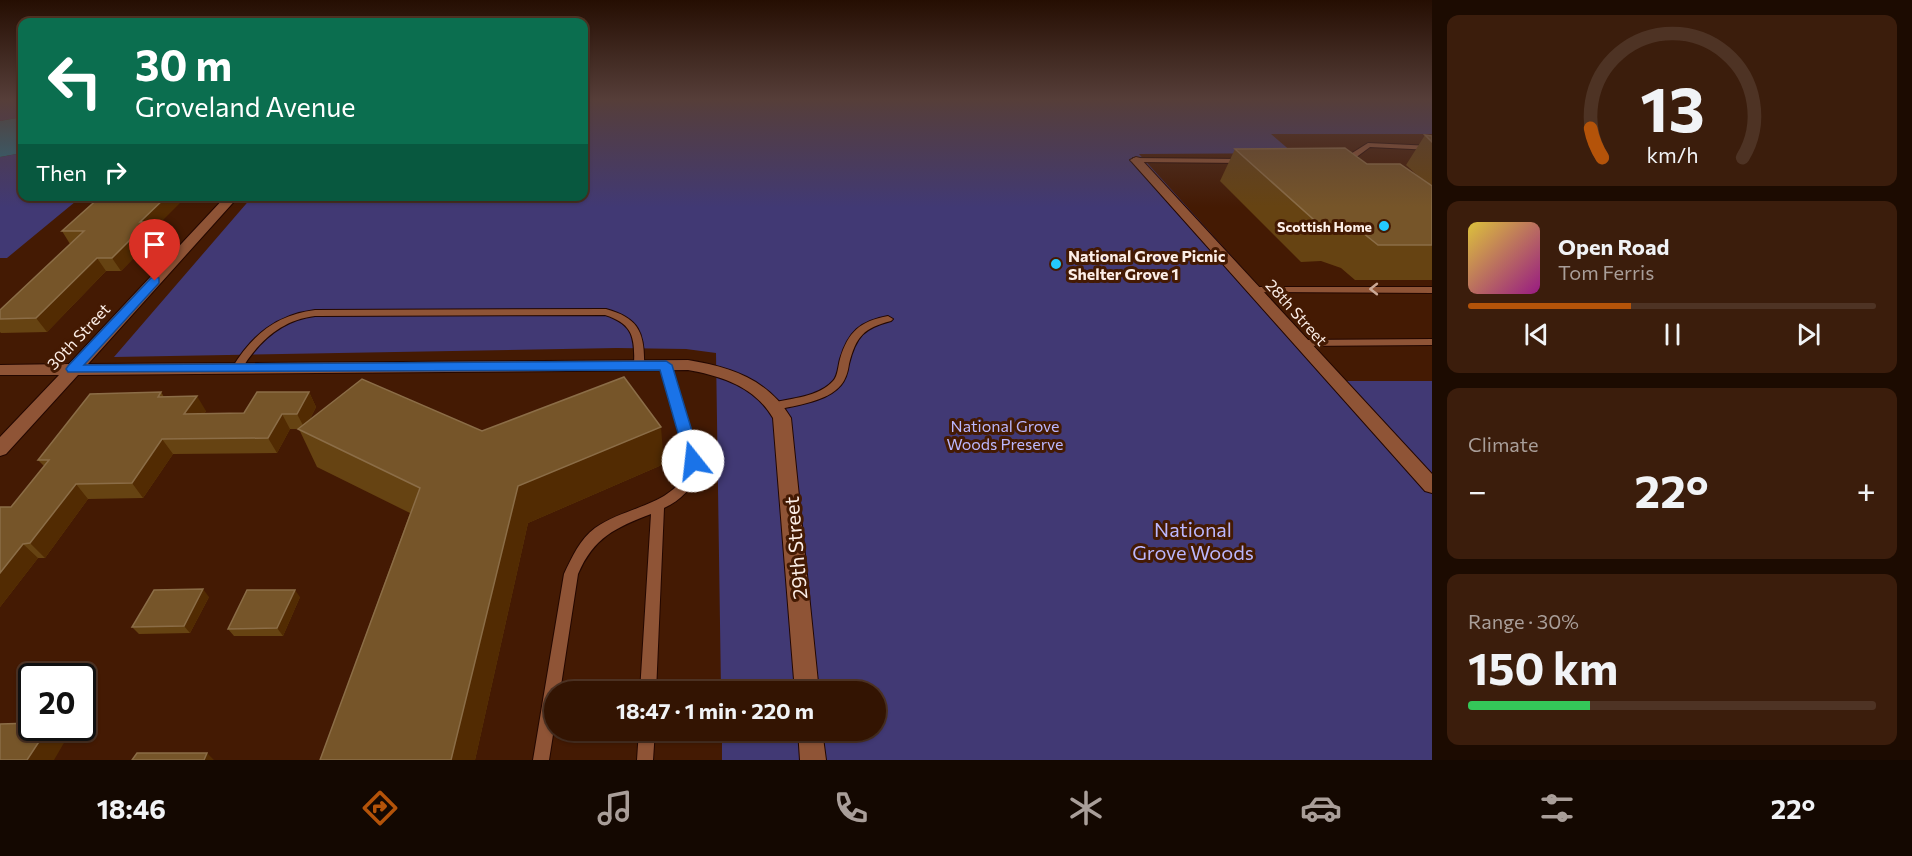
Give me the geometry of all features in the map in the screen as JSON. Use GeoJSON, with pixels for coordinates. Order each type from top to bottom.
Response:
{"type":"FeatureCollection","features":[{"type":"Feature","properties":{"kind":"street","name":"28th Street"},"geometry":{"type":"LineString","coordinates":[[1136,160],[1432,486]]}},
{"type":"Feature","properties":{"kind":"street","name":"30th Street"},"geometry":{"type":"LineString","coordinates":[[0,448],[228,201]]}},
{"type":"Feature","properties":{"kind":"street"},"geometry":{"type":"LineString","coordinates":[[0,370],[687,365],[723,373],[760,391],[776,406]]}},
{"type":"Feature","properties":{"kind":"street","name":"29th Street"},"geometry":{"type":"LineString","coordinates":[[776,406],[782,418],[786,442],[806,681]]}},
{"type":"Feature","properties":{"kind":"street"},"geometry":{"type":"LineString","coordinates":[[811,741],[813,760]]}},
{"type":"Feature","properties":{"kind":"lane"},"geometry":{"type":"LineString","coordinates":[[1332,162],[1343,162],[1368,145],[1432,148]]}},
{"type":"Feature","properties":{"kind":"lane"},"geometry":{"type":"LineString","coordinates":[[1136,160],[1251,161]]}},
{"type":"Feature","properties":{"kind":"lane"},"geometry":{"type":"LineString","coordinates":[[1252,290],[1432,290]]}},
{"type":"Feature","properties":{"kind":"lane"},"geometry":{"type":"LineString","coordinates":[[237,368],[259,339],[274,327],[299,315],[368,312],[606,312],[621,316],[632,323],[637,335],[639,366]]}},
{"type":"Feature","properties":{"kind":"lane"},"geometry":{"type":"LineString","coordinates":[[776,406],[831,389],[840,378],[846,357],[858,331],[869,322],[888,319]]}},
{"type":"Feature","properties":{"kind":"lane"},"geometry":{"type":"LineString","coordinates":[[1300,342],[1432,342]]}},
{"type":"Feature","properties":{"kind":"lane"},"geometry":{"type":"LineString","coordinates":[[541,760],[571,574],[582,551],[600,531],[658,506],[688,486],[694,471],[666,365]]}},
{"type":"Feature","properties":{"kind":"lane"},"geometry":{"type":"LineString","coordinates":[[649,681],[658,506]]}},
{"type":"Feature","properties":{"kind":"lane"},"geometry":{"type":"LineString","coordinates":[[645,760],[646,741]]}},
{"type":"Feature","properties":{"kind":"green space","name":"National Grove Woods"},"geometry":{"type":"Polygon","coordinates":[[[588,135],[1273,135],[1293,153],[1139,154],[1345,381],[1432,381],[1432,760],[722,760],[722,741],[886,741],[886,681],[721,681],[716,353],[686,349],[617,348],[114,357],[249,201],[588,201],[588,135]]]}},
{"type":"Feature","properties":{"kind":"green space"},"geometry":{"type":"Polygon","coordinates":[[[18,154],[18,201],[76,201],[7,258],[0,258],[0,157],[18,154]]]}},
{"type":"Feature","properties":{"kind":"water"},"geometry":{"type":"Polygon","coordinates":[[[0,135],[18,135],[18,154],[0,157],[0,135]]]}},
{"type":"Feature","properties":{"kind":"building"},"geometry":{"type":"Polygon","coordinates":[[[1345,148],[1367,164],[1400,164],[1432,186],[1432,245],[1378,245],[1363,233],[1342,227],[1322,227],[1235,149],[1345,148]]]}},
{"type":"Feature","properties":{"kind":"building"},"geometry":{"type":"Polygon","coordinates":[[[95,201],[162,201],[140,222],[148,222],[112,258],[97,258],[36,318],[0,319],[0,310],[84,231],[62,231],[95,201]]]}},
{"type":"Feature","properties":{"kind":"building"},"geometry":{"type":"Polygon","coordinates":[[[624,377],[661,427],[518,486],[451,760],[320,760],[420,488],[298,429],[362,379],[482,431],[624,377]]]}},
{"type":"Feature","properties":{"kind":"building"},"geometry":{"type":"Polygon","coordinates":[[[161,392],[158,397],[197,396],[184,414],[244,413],[257,392],[309,392],[297,414],[282,414],[268,438],[162,439],[132,483],[76,484],[30,543],[23,544],[0,573],[0,507],[11,507],[49,460],[38,460],[90,394],[161,392]]]}},
{"type":"Feature","properties":{"kind":"building"},"geometry":{"type":"Polygon","coordinates":[[[203,589],[184,626],[132,627],[154,590],[203,589]]]}},
{"type":"Feature","properties":{"kind":"building"},"geometry":{"type":"Polygon","coordinates":[[[247,590],[295,590],[277,628],[228,629],[247,590]]]}},
{"type":"Feature","properties":{"kind":"building"},"geometry":{"type":"Polygon","coordinates":[[[18,723],[18,741],[39,741],[27,760],[0,760],[0,724],[18,723]]]}},
{"type":"Feature","properties":{"kind":"building"},"geometry":{"type":"Polygon","coordinates":[[[137,753],[207,753],[204,760],[132,760],[137,753]]]}},
{"type":"Feature","properties":{"kind":"place","name":"Scottish Home"},"geometry":{"type":"Point","coordinates":[1384,226]}},
{"type":"Feature","properties":{"kind":"place","name":"National Grove Picnic Shelter Grove 1"},"geometry":{"type":"Point","coordinates":[1056,264]}},
{"type":"Feature","properties":{"kind":"route"},"geometry":{"type":"LineString","coordinates":[[155,281],[72,369],[666,365],[693,461]]}},
{"type":"Feature","properties":{"kind":"park label","name":"National Grove Woods Preserve"},"geometry":{"type":"Point","coordinates":[1005,434]}}]}
